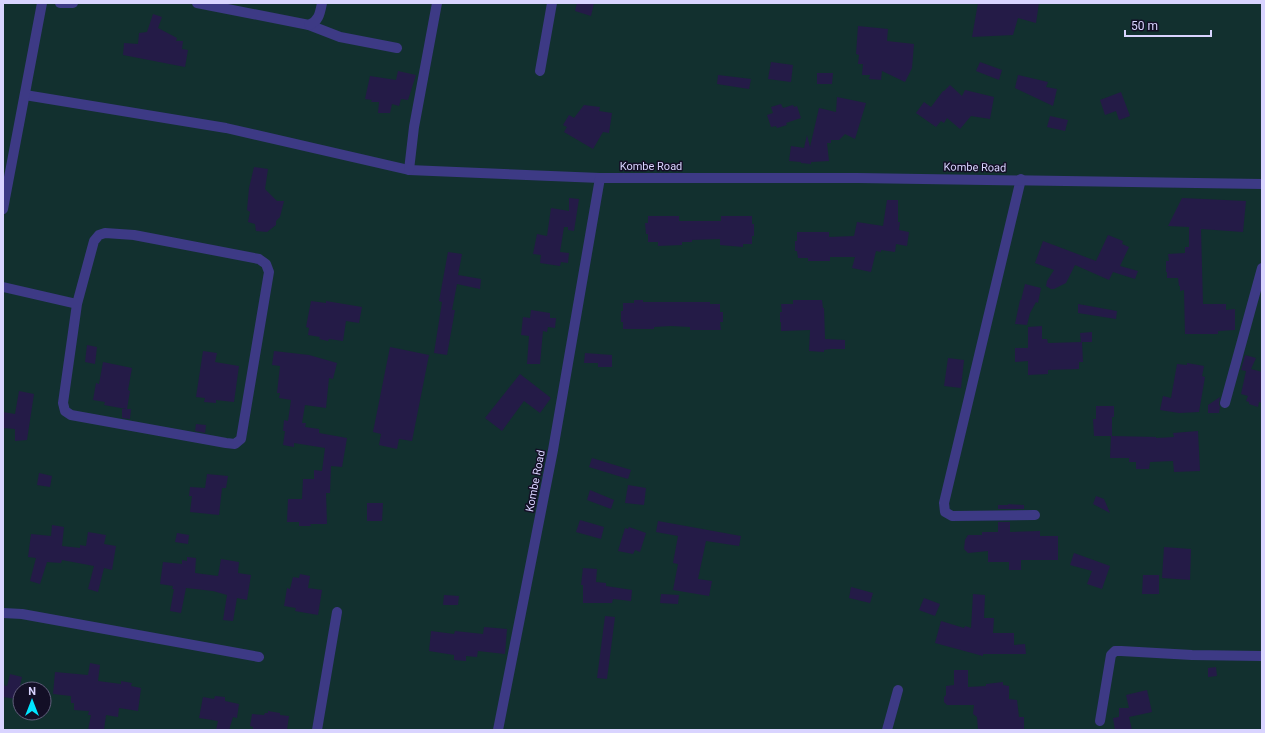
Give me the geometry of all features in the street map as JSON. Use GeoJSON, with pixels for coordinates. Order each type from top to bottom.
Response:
{"type":"FeatureCollection","features":[{"type":"Feature","properties":{"kind":"street"},"geometry":{"type":"LineString","coordinates":[[3,209],[42,3]]}},
{"type":"Feature","properties":{"kind":"street"},"geometry":{"type":"LineString","coordinates":[[60,3],[73,3]]}},
{"type":"Feature","properties":{"kind":"street"},"geometry":{"type":"LineString","coordinates":[[197,3],[309,25],[340,37],[397,48]]}},
{"type":"Feature","properties":{"kind":"street"},"geometry":{"type":"LineString","coordinates":[[309,25],[315,23],[320,16],[322,3]]}},
{"type":"Feature","properties":{"kind":"street"},"geometry":{"type":"LineString","coordinates":[[409,170],[414,127],[437,3]]}},
{"type":"Feature","properties":{"kind":"street"},"geometry":{"type":"LineString","coordinates":[[540,71],[552,3]]}},
{"type":"Feature","properties":{"kind":"street"},"geometry":{"type":"LineString","coordinates":[[25,95],[226,128],[409,170],[600,178]]}},
{"type":"Feature","properties":{"kind":"street","name":"Kombe Road"},"geometry":{"type":"LineString","coordinates":[[498,730],[553,450],[600,178],[1020,179],[1262,184]]}},
{"type":"Feature","properties":{"kind":"street"},"geometry":{"type":"LineString","coordinates":[[1020,179],[944,503],[945,512],[952,516],[1035,515]]}},
{"type":"Feature","properties":{"kind":"street"},"geometry":{"type":"LineString","coordinates":[[105,233],[134,235],[258,259],[266,264],[269,272],[242,439],[235,444],[226,443],[71,415],[65,410],[63,403],[77,304],[94,241],[99,235],[105,233]]}},
{"type":"Feature","properties":{"kind":"street"},"geometry":{"type":"LineString","coordinates":[[1225,403],[1262,268]]}},
{"type":"Feature","properties":{"kind":"street"},"geometry":{"type":"LineString","coordinates":[[3,287],[77,304]]}},
{"type":"Feature","properties":{"kind":"street"},"geometry":{"type":"LineString","coordinates":[[317,730],[337,612]]}},
{"type":"Feature","properties":{"kind":"street"},"geometry":{"type":"LineString","coordinates":[[3,614],[28,615],[259,657]]}},
{"type":"Feature","properties":{"kind":"street"},"geometry":{"type":"LineString","coordinates":[[1100,721],[1112,655],[1116,652],[1121,650],[1192,655],[1262,656]]}},
{"type":"Feature","properties":{"kind":"street"},"geometry":{"type":"LineString","coordinates":[[887,730],[898,690]]}},
{"type":"Feature","properties":{"kind":"green space"},"geometry":{"type":"Polygon","coordinates":[[[3,3],[1262,3],[1262,730],[3,730],[3,3]]]}},
{"type":"Feature","properties":{"kind":"building"},"geometry":{"type":"Polygon","coordinates":[[[577,3],[594,3],[591,16],[575,11],[577,3]]]}},
{"type":"Feature","properties":{"kind":"building"},"geometry":{"type":"Polygon","coordinates":[[[978,3],[1039,3],[1036,23],[1018,18],[1013,35],[972,37],[978,3]]]}},
{"type":"Feature","properties":{"kind":"building"},"geometry":{"type":"Polygon","coordinates":[[[153,14],[162,17],[158,28],[177,38],[176,41],[183,41],[182,49],[188,50],[185,67],[123,55],[124,43],[138,44],[139,33],[147,32],[153,14]]]}},
{"type":"Feature","properties":{"kind":"building"},"geometry":{"type":"Polygon","coordinates":[[[858,26],[888,29],[887,41],[914,44],[912,68],[905,82],[882,71],[881,80],[869,79],[870,75],[862,75],[863,64],[858,64],[859,55],[856,54],[858,26]]]}},
{"type":"Feature","properties":{"kind":"building"},"geometry":{"type":"Polygon","coordinates":[[[771,62],[793,65],[791,82],[768,79],[771,62]]]}},
{"type":"Feature","properties":{"kind":"building"},"geometry":{"type":"Polygon","coordinates":[[[980,62],[1002,70],[999,80],[976,71],[980,62]]]}},
{"type":"Feature","properties":{"kind":"building"},"geometry":{"type":"Polygon","coordinates":[[[398,71],[416,75],[408,100],[401,99],[399,106],[392,104],[390,113],[378,113],[379,102],[371,102],[372,100],[365,99],[370,76],[396,80],[398,71]]]}},
{"type":"Feature","properties":{"kind":"building"},"geometry":{"type":"Polygon","coordinates":[[[817,73],[833,73],[832,84],[817,84],[817,73]]]}},
{"type":"Feature","properties":{"kind":"building"},"geometry":{"type":"Polygon","coordinates":[[[718,75],[751,79],[749,89],[717,84],[718,75]]]}},
{"type":"Feature","properties":{"kind":"building"},"geometry":{"type":"Polygon","coordinates":[[[1018,75],[1048,82],[1046,87],[1057,89],[1053,106],[1015,88],[1018,75]]]}},
{"type":"Feature","properties":{"kind":"building"},"geometry":{"type":"Polygon","coordinates":[[[950,85],[962,96],[965,90],[994,97],[990,119],[971,116],[960,129],[947,118],[944,123],[941,121],[936,127],[916,113],[924,102],[931,107],[943,91],[950,85]]]}},
{"type":"Feature","properties":{"kind":"building"},"geometry":{"type":"Polygon","coordinates":[[[1121,92],[1130,116],[1119,120],[1116,111],[1105,115],[1100,100],[1121,92]]]}},
{"type":"Feature","properties":{"kind":"building"},"geometry":{"type":"Polygon","coordinates":[[[837,97],[866,103],[855,139],[845,134],[839,140],[831,140],[831,143],[827,143],[829,161],[811,162],[811,164],[789,161],[791,146],[804,148],[807,135],[810,147],[819,108],[836,112],[837,97]]]}},
{"type":"Feature","properties":{"kind":"building"},"geometry":{"type":"Polygon","coordinates":[[[781,104],[783,108],[793,105],[794,107],[797,106],[801,118],[777,128],[776,126],[771,127],[767,115],[773,113],[771,107],[781,104]]]}},
{"type":"Feature","properties":{"kind":"building"},"geometry":{"type":"Polygon","coordinates":[[[584,105],[600,107],[599,111],[612,113],[609,133],[603,132],[593,149],[564,132],[567,127],[563,125],[569,115],[574,118],[584,105]]]}},
{"type":"Feature","properties":{"kind":"building"},"geometry":{"type":"Polygon","coordinates":[[[1050,116],[1068,120],[1065,131],[1047,127],[1050,116]]]}},
{"type":"Feature","properties":{"kind":"building"},"geometry":{"type":"Polygon","coordinates":[[[254,167],[268,169],[265,189],[277,201],[284,201],[280,217],[276,221],[276,225],[267,232],[256,231],[255,224],[248,222],[250,212],[247,210],[249,188],[254,167]]]}},
{"type":"Feature","properties":{"kind":"building"},"geometry":{"type":"Polygon","coordinates":[[[569,198],[579,199],[574,231],[568,230],[568,227],[564,227],[560,252],[569,253],[568,263],[561,262],[560,266],[540,263],[541,255],[533,254],[537,234],[547,236],[551,208],[569,211],[569,198]]]}},
{"type":"Feature","properties":{"kind":"building"},"geometry":{"type":"Polygon","coordinates":[[[1182,198],[1246,201],[1243,232],[1201,229],[1203,304],[1226,304],[1226,310],[1235,309],[1235,330],[1218,331],[1218,334],[1185,334],[1184,290],[1180,291],[1178,278],[1167,278],[1166,272],[1166,261],[1169,261],[1168,254],[1185,253],[1185,247],[1189,247],[1189,227],[1168,226],[1182,198]]]}},
{"type":"Feature","properties":{"kind":"building"},"geometry":{"type":"Polygon","coordinates":[[[887,200],[898,200],[898,222],[900,222],[899,230],[909,232],[907,246],[896,244],[895,252],[881,250],[881,252],[876,251],[871,272],[852,268],[855,257],[830,257],[830,261],[808,261],[808,258],[798,258],[797,251],[795,251],[797,232],[829,232],[829,237],[854,236],[857,222],[883,226],[887,200]]]}},
{"type":"Feature","properties":{"kind":"building"},"geometry":{"type":"Polygon","coordinates":[[[648,216],[679,216],[679,221],[721,221],[721,216],[752,216],[754,236],[752,236],[752,244],[743,244],[743,247],[720,245],[720,239],[692,240],[692,242],[682,242],[682,245],[658,246],[658,242],[648,242],[648,234],[646,234],[645,223],[648,223],[648,216]]]}},
{"type":"Feature","properties":{"kind":"building"},"geometry":{"type":"Polygon","coordinates":[[[1108,235],[1123,241],[1122,244],[1129,247],[1120,266],[1138,271],[1135,279],[1113,272],[1109,280],[1075,265],[1066,283],[1054,289],[1046,286],[1047,281],[1054,270],[1035,263],[1043,241],[1096,261],[1108,235]]]}},
{"type":"Feature","properties":{"kind":"building"},"geometry":{"type":"Polygon","coordinates":[[[448,252],[462,254],[458,275],[481,279],[480,289],[457,284],[452,310],[455,310],[447,355],[434,353],[442,302],[439,301],[448,252]]]}},
{"type":"Feature","properties":{"kind":"building"},"geometry":{"type":"Polygon","coordinates":[[[1025,284],[1041,288],[1038,303],[1036,302],[1030,313],[1027,325],[1015,324],[1020,300],[1025,284]]]}},
{"type":"Feature","properties":{"kind":"building"},"geometry":{"type":"Polygon","coordinates":[[[634,300],[643,300],[643,302],[710,302],[710,304],[720,304],[720,312],[723,312],[723,322],[720,322],[721,330],[690,330],[690,327],[671,326],[654,327],[654,329],[623,329],[623,322],[621,322],[621,311],[623,311],[623,303],[634,303],[634,300]]]}},
{"type":"Feature","properties":{"kind":"building"},"geometry":{"type":"Polygon","coordinates":[[[793,300],[822,300],[824,308],[825,339],[845,340],[845,349],[824,350],[824,352],[809,351],[810,330],[781,331],[781,304],[793,304],[793,300]]]}},
{"type":"Feature","properties":{"kind":"building"},"geometry":{"type":"Polygon","coordinates":[[[311,301],[326,303],[326,301],[362,307],[359,323],[346,321],[343,341],[329,339],[328,341],[319,339],[320,337],[308,335],[309,328],[306,327],[311,301]]]}},
{"type":"Feature","properties":{"kind":"building"},"geometry":{"type":"Polygon","coordinates":[[[1078,304],[1117,311],[1116,319],[1078,313],[1078,304]]]}},
{"type":"Feature","properties":{"kind":"building"},"geometry":{"type":"Polygon","coordinates":[[[531,310],[550,313],[550,318],[556,318],[555,328],[548,327],[547,332],[543,331],[540,364],[527,364],[529,336],[521,335],[523,317],[530,318],[531,310]]]}},
{"type":"Feature","properties":{"kind":"building"},"geometry":{"type":"Polygon","coordinates":[[[1042,326],[1042,339],[1047,339],[1048,343],[1082,342],[1083,362],[1079,362],[1079,369],[1048,370],[1048,374],[1028,375],[1028,361],[1015,362],[1015,348],[1028,348],[1028,327],[1042,326]]]}},
{"type":"Feature","properties":{"kind":"building"},"geometry":{"type":"Polygon","coordinates":[[[1092,332],[1092,342],[1081,342],[1080,333],[1092,332]]]}},
{"type":"Feature","properties":{"kind":"building"},"geometry":{"type":"Polygon","coordinates":[[[87,345],[97,347],[95,364],[85,362],[87,345]]]}},
{"type":"Feature","properties":{"kind":"building"},"geometry":{"type":"Polygon","coordinates":[[[390,347],[429,355],[412,441],[399,439],[397,449],[379,445],[381,434],[373,432],[390,347]]]}},
{"type":"Feature","properties":{"kind":"building"},"geometry":{"type":"Polygon","coordinates":[[[203,351],[217,353],[215,362],[239,366],[234,402],[216,400],[216,403],[204,402],[205,398],[196,397],[203,351]]]}},
{"type":"Feature","properties":{"kind":"building"},"geometry":{"type":"Polygon","coordinates":[[[274,351],[309,355],[337,363],[333,379],[329,378],[326,408],[305,405],[302,423],[306,423],[305,427],[319,429],[319,433],[347,438],[342,467],[331,466],[330,493],[326,493],[327,524],[310,524],[311,526],[299,526],[299,522],[287,522],[288,499],[302,499],[303,479],[314,479],[314,470],[322,471],[325,448],[294,443],[294,447],[283,445],[285,431],[283,431],[284,420],[288,421],[291,400],[279,398],[280,393],[277,393],[280,366],[272,365],[274,351]]]}},
{"type":"Feature","properties":{"kind":"building"},"geometry":{"type":"Polygon","coordinates":[[[585,353],[612,355],[612,367],[598,367],[598,363],[584,363],[585,353]]]}},
{"type":"Feature","properties":{"kind":"building"},"geometry":{"type":"Polygon","coordinates":[[[1245,355],[1256,358],[1251,369],[1262,372],[1262,403],[1259,402],[1258,407],[1249,404],[1249,402],[1246,401],[1248,396],[1241,394],[1246,371],[1241,370],[1245,355]]]}},
{"type":"Feature","properties":{"kind":"building"},"geometry":{"type":"Polygon","coordinates":[[[948,358],[964,360],[961,388],[944,386],[948,358]]]}},
{"type":"Feature","properties":{"kind":"building"},"geometry":{"type":"Polygon","coordinates":[[[103,362],[132,368],[128,390],[130,391],[127,409],[131,409],[130,419],[122,418],[122,409],[126,409],[104,405],[105,402],[93,400],[96,383],[99,384],[103,362]]]}},
{"type":"Feature","properties":{"kind":"building"},"geometry":{"type":"Polygon","coordinates":[[[1187,363],[1204,366],[1202,376],[1205,377],[1199,412],[1179,413],[1160,410],[1163,396],[1171,398],[1177,364],[1187,365],[1187,363]]]}},
{"type":"Feature","properties":{"kind":"building"},"geometry":{"type":"Polygon","coordinates":[[[520,374],[551,398],[540,413],[524,401],[502,431],[485,418],[520,374]]]}},
{"type":"Feature","properties":{"kind":"building"},"geometry":{"type":"Polygon","coordinates":[[[19,391],[34,394],[27,440],[15,441],[15,429],[3,428],[3,412],[15,414],[19,391]]]}},
{"type":"Feature","properties":{"kind":"building"},"geometry":{"type":"Polygon","coordinates":[[[1220,397],[1219,413],[1208,413],[1208,405],[1220,397]]]}},
{"type":"Feature","properties":{"kind":"building"},"geometry":{"type":"Polygon","coordinates":[[[1096,406],[1114,406],[1114,417],[1112,417],[1112,436],[1156,438],[1174,437],[1173,433],[1198,431],[1200,471],[1174,472],[1173,461],[1150,462],[1149,469],[1136,469],[1136,462],[1129,462],[1129,458],[1110,458],[1111,436],[1094,436],[1093,419],[1096,419],[1096,406]]]}},
{"type":"Feature","properties":{"kind":"building"},"geometry":{"type":"Polygon","coordinates":[[[196,424],[206,425],[205,433],[195,431],[196,424]]]}},
{"type":"Feature","properties":{"kind":"building"},"geometry":{"type":"Polygon","coordinates":[[[592,458],[631,470],[628,479],[589,467],[592,458]]]}},
{"type":"Feature","properties":{"kind":"building"},"geometry":{"type":"Polygon","coordinates":[[[39,473],[52,476],[50,487],[37,485],[39,473]]]}},
{"type":"Feature","properties":{"kind":"building"},"geometry":{"type":"Polygon","coordinates":[[[207,474],[228,476],[226,488],[222,488],[219,515],[190,512],[192,496],[189,496],[190,487],[205,488],[207,474]]]}},
{"type":"Feature","properties":{"kind":"building"},"geometry":{"type":"Polygon","coordinates":[[[628,485],[646,488],[644,505],[625,503],[628,485]]]}},
{"type":"Feature","properties":{"kind":"building"},"geometry":{"type":"Polygon","coordinates":[[[590,490],[614,500],[611,509],[587,500],[590,490]]]}},
{"type":"Feature","properties":{"kind":"building"},"geometry":{"type":"Polygon","coordinates":[[[1096,496],[1104,499],[1110,513],[1093,504],[1096,496]]]}},
{"type":"Feature","properties":{"kind":"building"},"geometry":{"type":"Polygon","coordinates":[[[367,503],[383,503],[382,521],[367,521],[367,503]]]}},
{"type":"Feature","properties":{"kind":"building"},"geometry":{"type":"Polygon","coordinates":[[[998,505],[1024,505],[1024,509],[998,509],[998,505]]]}},
{"type":"Feature","properties":{"kind":"building"},"geometry":{"type":"Polygon","coordinates":[[[580,520],[604,527],[601,539],[576,532],[580,520]]]}},
{"type":"Feature","properties":{"kind":"building"},"geometry":{"type":"Polygon","coordinates":[[[658,521],[741,536],[739,546],[706,541],[698,579],[712,581],[709,596],[673,590],[678,564],[673,563],[678,536],[656,532],[658,521]]]}},
{"type":"Feature","properties":{"kind":"building"},"geometry":{"type":"Polygon","coordinates":[[[998,522],[1010,522],[1010,532],[1040,531],[1040,536],[1058,536],[1058,560],[1021,560],[1021,570],[1009,570],[1009,562],[988,562],[988,551],[968,553],[964,549],[965,540],[968,535],[982,535],[982,532],[998,532],[998,522]]]}},
{"type":"Feature","properties":{"kind":"building"},"geometry":{"type":"Polygon","coordinates":[[[52,525],[64,527],[62,546],[80,548],[80,545],[86,546],[88,532],[106,535],[104,544],[116,546],[112,570],[104,568],[98,592],[88,589],[94,566],[62,560],[61,563],[47,562],[40,584],[30,581],[36,558],[28,557],[31,534],[51,536],[52,525]]]}},
{"type":"Feature","properties":{"kind":"building"},"geometry":{"type":"Polygon","coordinates":[[[629,527],[646,533],[640,552],[635,550],[633,554],[618,551],[625,528],[628,529],[629,527]]]}},
{"type":"Feature","properties":{"kind":"building"},"geometry":{"type":"Polygon","coordinates":[[[177,533],[189,535],[188,544],[175,542],[177,533]]]}},
{"type":"Feature","properties":{"kind":"building"},"geometry":{"type":"Polygon","coordinates":[[[1164,547],[1191,549],[1190,580],[1162,578],[1164,547]]]}},
{"type":"Feature","properties":{"kind":"building"},"geometry":{"type":"Polygon","coordinates":[[[1074,553],[1110,566],[1102,589],[1087,584],[1092,571],[1070,565],[1074,553]]]}},
{"type":"Feature","properties":{"kind":"building"},"geometry":{"type":"Polygon","coordinates":[[[187,557],[196,558],[195,573],[218,576],[221,559],[239,562],[238,573],[251,575],[247,600],[237,598],[233,621],[223,620],[227,595],[213,591],[186,588],[181,613],[170,611],[174,589],[172,589],[173,586],[160,584],[163,562],[182,564],[182,560],[187,561],[187,557]]]}},
{"type":"Feature","properties":{"kind":"building"},"geometry":{"type":"Polygon","coordinates":[[[583,568],[597,569],[596,582],[606,583],[606,586],[632,590],[631,601],[613,599],[612,603],[583,603],[583,585],[581,585],[583,568]]]}},
{"type":"Feature","properties":{"kind":"building"},"geometry":{"type":"Polygon","coordinates":[[[300,574],[310,576],[308,588],[322,590],[318,615],[295,611],[296,608],[284,606],[287,588],[290,589],[293,577],[299,578],[300,574]]]}},
{"type":"Feature","properties":{"kind":"building"},"geometry":{"type":"Polygon","coordinates":[[[1143,575],[1159,575],[1159,594],[1142,594],[1143,575]]]}},
{"type":"Feature","properties":{"kind":"building"},"geometry":{"type":"Polygon","coordinates":[[[851,587],[873,593],[870,603],[849,598],[851,587]]]}},
{"type":"Feature","properties":{"kind":"building"},"geometry":{"type":"Polygon","coordinates":[[[661,594],[679,595],[678,604],[660,603],[661,594]]]}},
{"type":"Feature","properties":{"kind":"building"},"geometry":{"type":"Polygon","coordinates":[[[973,594],[985,595],[984,618],[994,618],[993,633],[1014,633],[1014,645],[1025,644],[1026,654],[983,654],[983,656],[935,643],[941,621],[964,628],[965,626],[971,628],[973,594]]]}},
{"type":"Feature","properties":{"kind":"building"},"geometry":{"type":"Polygon","coordinates":[[[444,595],[459,596],[458,605],[443,605],[444,595]]]}},
{"type":"Feature","properties":{"kind":"building"},"geometry":{"type":"Polygon","coordinates":[[[924,598],[940,604],[935,616],[919,610],[924,598]]]}},
{"type":"Feature","properties":{"kind":"building"},"geometry":{"type":"Polygon","coordinates":[[[605,616],[615,617],[607,679],[597,678],[605,616]]]}},
{"type":"Feature","properties":{"kind":"building"},"geometry":{"type":"Polygon","coordinates":[[[484,627],[507,629],[505,654],[478,651],[477,657],[466,656],[466,661],[454,660],[454,655],[429,651],[431,631],[454,634],[455,631],[483,634],[484,627]]]}},
{"type":"Feature","properties":{"kind":"building"},"geometry":{"type":"Polygon","coordinates":[[[90,663],[100,665],[98,681],[121,684],[121,681],[132,683],[131,686],[141,688],[138,711],[119,708],[118,717],[106,715],[104,730],[88,730],[91,715],[88,715],[89,711],[74,710],[74,703],[71,703],[71,696],[53,694],[55,672],[88,675],[90,663]]]}},
{"type":"Feature","properties":{"kind":"building"},"geometry":{"type":"Polygon","coordinates":[[[1216,667],[1217,676],[1208,677],[1208,668],[1216,667]]]}},
{"type":"Feature","properties":{"kind":"building"},"geometry":{"type":"Polygon","coordinates":[[[954,670],[968,670],[968,687],[986,686],[986,684],[1003,682],[1003,685],[1009,686],[1009,699],[1017,700],[1019,717],[1024,717],[1024,730],[978,730],[977,717],[973,714],[974,705],[947,705],[944,702],[946,686],[954,685],[954,670]]]}},
{"type":"Feature","properties":{"kind":"building"},"geometry":{"type":"Polygon","coordinates":[[[10,674],[22,677],[21,681],[12,681],[12,698],[3,697],[3,685],[7,686],[10,674]]]}},
{"type":"Feature","properties":{"kind":"building"},"geometry":{"type":"Polygon","coordinates":[[[1147,690],[1152,712],[1129,717],[1132,730],[1115,730],[1113,718],[1119,717],[1119,708],[1129,708],[1126,695],[1147,690]]]}},
{"type":"Feature","properties":{"kind":"building"},"geometry":{"type":"Polygon","coordinates":[[[215,696],[225,697],[225,701],[239,704],[237,718],[233,717],[229,730],[216,730],[218,721],[199,718],[203,697],[214,699],[215,696]]]}},
{"type":"Feature","properties":{"kind":"building"},"geometry":{"type":"Polygon","coordinates":[[[268,711],[289,716],[287,730],[253,730],[253,727],[250,726],[252,714],[264,715],[265,713],[268,713],[268,711]]]}}]}
